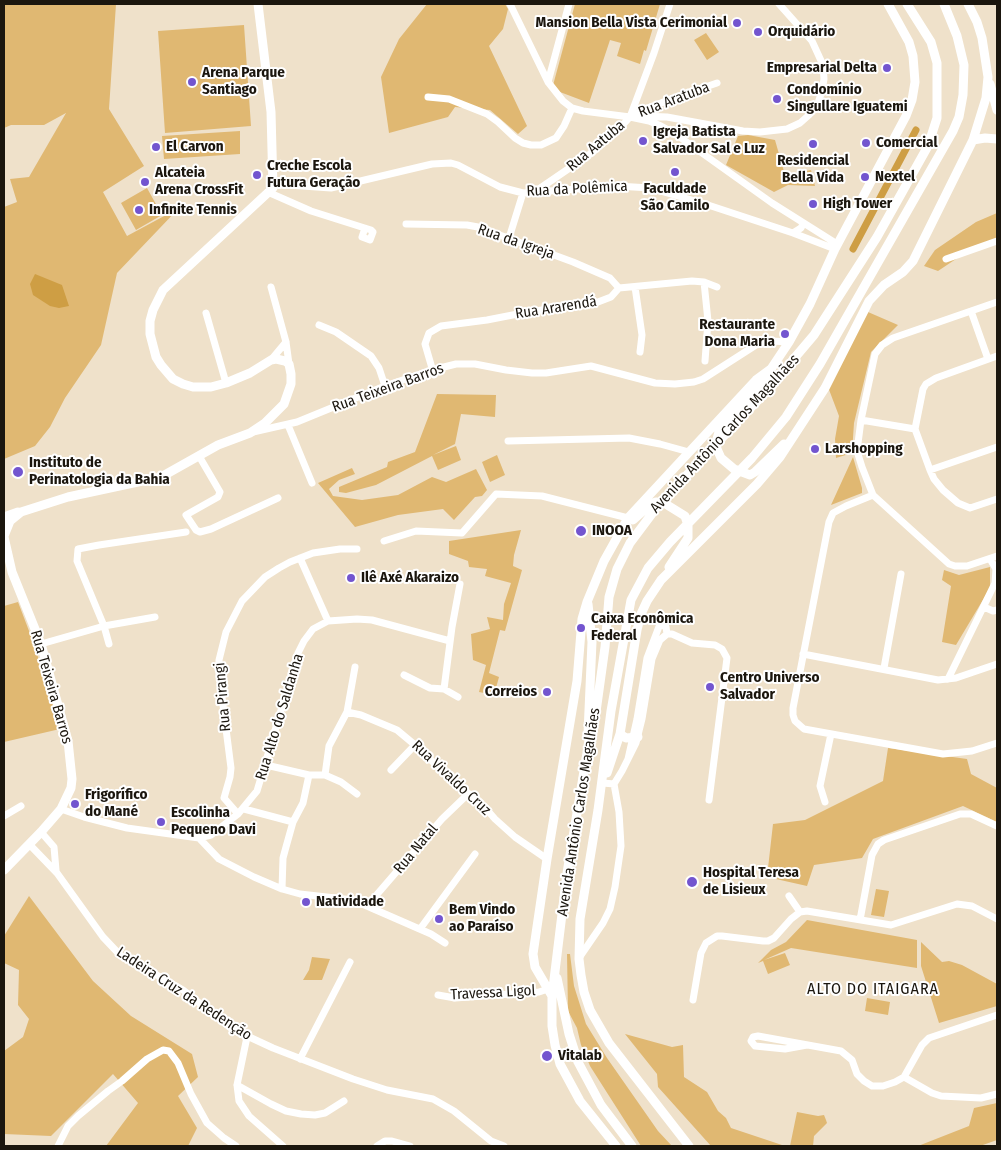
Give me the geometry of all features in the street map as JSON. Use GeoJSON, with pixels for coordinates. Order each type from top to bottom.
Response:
{"type":"FeatureCollection","features":[{"type":"Feature","properties":{"kind":"main road"},"geometry":{"type":"LineString","coordinates":[[250,433],[265,423],[284,404],[291,384],[289,364],[281,359],[271,360],[250,373],[226,383],[202,388],[183,384],[173,379],[160,365],[150,334],[150,321],[158,298],[164,290],[270,192],[274,184],[268,76],[258,4]]}},
{"type":"Feature","properties":{"kind":"main road","name":"Avenida Antônio Carlos Magalhães"},"geometry":{"type":"LineString","coordinates":[[538,924],[577,681],[582,619],[587,602],[604,561],[628,518],[756,380],[771,369],[790,342],[810,304],[836,246],[906,116],[912,100],[915,82],[913,56],[909,42],[888,4]]}},
{"type":"Feature","properties":{"kind":"main road","name":"Avenida Antônio Carlos Magalhães"},"geometry":{"type":"LineString","coordinates":[[614,1144],[580,1101],[560,1064],[552,1026],[550,993],[556,973],[566,881],[589,741],[595,719],[605,648],[609,597],[617,568],[634,537],[660,503],[796,358],[814,336],[877,237],[928,146],[937,118],[937,63],[931,42],[907,4]]}},
{"type":"Feature","properties":{"kind":"main road","name":"Avenida Antônio Carlos Magalhães"},"geometry":{"type":"LineString","coordinates":[[689,1146],[621,1059],[598,1026],[584,992],[579,959],[580,919],[598,810],[611,711],[631,600],[648,568],[692,518],[752,458],[786,417],[820,364],[953,131],[961,107],[965,79],[962,50],[944,4]]}},
{"type":"Feature","properties":{"kind":"main road","name":"Avenida Antônio Carlos Magalhães"},"geometry":{"type":"LineString","coordinates":[[598,810],[604,783],[620,734],[635,640],[641,614],[647,601],[661,580],[757,484],[780,457],[825,388],[870,300],[884,285],[913,261],[973,140],[986,98],[988,77],[982,38],[968,4]]}},
{"type":"Feature","properties":{"kind":"main road"},"geometry":{"type":"LineString","coordinates":[[988,77],[997,110]]}},
{"type":"Feature","properties":{"kind":"main road"},"geometry":{"type":"LineString","coordinates":[[973,140],[997,139]]}},
{"type":"Feature","properties":{"kind":"main road"},"geometry":{"type":"LineString","coordinates":[[771,369],[764,383],[719,432],[716,442],[717,449],[721,458],[734,469],[750,474],[755,472],[797,432]]}},
{"type":"Feature","properties":{"kind":"main road","name":"Rua Teixeira Barros"},"geometry":{"type":"LineString","coordinates":[[5,866],[41,832],[60,809],[71,788],[72,766],[63,721],[41,644],[12,572],[4,536],[10,521],[21,512],[68,497],[154,478],[171,472],[218,445],[250,433]]}},
{"type":"Feature","properties":{"kind":"main road"},"geometry":{"type":"LineString","coordinates":[[619,533],[651,504],[656,502],[664,504],[685,516],[688,525],[688,538],[661,580]]}},
{"type":"Feature","properties":{"kind":"main road"},"geometry":{"type":"LineString","coordinates":[[4,517],[21,512]]}},
{"type":"Feature","properties":{"kind":"main road"},"geometry":{"type":"LineString","coordinates":[[587,602],[592,642],[587,730],[589,741]]}},
{"type":"Feature","properties":{"kind":"main road"},"geometry":{"type":"LineString","coordinates":[[620,734],[626,738],[635,738]]}},
{"type":"Feature","properties":{"kind":"main road","name":"Travessa Ligol"},"geometry":{"type":"LineString","coordinates":[[538,924],[533,961],[550,993]]}},
{"type":"Feature","properties":{"kind":"main road"},"geometry":{"type":"LineString","coordinates":[[556,973],[569,1034],[578,1062],[601,1104],[632,1146]]}},
{"type":"Feature","properties":{"kind":"street"},"geometry":{"type":"LineString","coordinates":[[510,4],[548,82],[562,101],[572,108],[583,111],[649,121],[674,133],[743,184],[836,246]]}},
{"type":"Feature","properties":{"kind":"street"},"geometry":{"type":"LineString","coordinates":[[548,82],[569,4]]}},
{"type":"Feature","properties":{"kind":"street"},"geometry":{"type":"LineString","coordinates":[[630,117],[654,54],[670,4]]}},
{"type":"Feature","properties":{"kind":"street"},"geometry":{"type":"LineString","coordinates":[[630,117],[666,117],[743,131],[760,132],[787,129],[800,123],[817,106],[824,79],[823,65],[812,41],[779,4]]}},
{"type":"Feature","properties":{"kind":"street","name":"Rua Aratuba"},"geometry":{"type":"LineString","coordinates":[[630,117],[668,100],[717,83]]}},
{"type":"Feature","properties":{"kind":"street"},"geometry":{"type":"LineString","coordinates":[[428,97],[449,99],[487,114],[522,143],[531,145],[540,145],[556,138],[572,108]]}},
{"type":"Feature","properties":{"kind":"street","name":"Rua Aatuba"},"geometry":{"type":"LineString","coordinates":[[535,191],[593,152],[619,130],[630,117]]}},
{"type":"Feature","properties":{"kind":"street","name":"Rua da Polêmica"},"geometry":{"type":"LineString","coordinates":[[274,184],[331,188],[432,164],[451,164],[458,165],[500,187],[523,193],[617,186],[650,188],[836,246]]}},
{"type":"Feature","properties":{"kind":"street"},"geometry":{"type":"LineString","coordinates":[[270,192],[311,211],[365,228]]}},
{"type":"Feature","properties":{"kind":"street"},"geometry":{"type":"LineString","coordinates":[[509,238],[523,193]]}},
{"type":"Feature","properties":{"kind":"street","name":"Rua da Igreja"},"geometry":{"type":"LineString","coordinates":[[406,224],[467,225],[509,238],[610,278],[619,288]]}},
{"type":"Feature","properties":{"kind":"street"},"geometry":{"type":"LineString","coordinates":[[792,233],[801,228],[803,224]]}},
{"type":"Feature","properties":{"kind":"street"},"geometry":{"type":"LineString","coordinates":[[946,259],[997,241]]}},
{"type":"Feature","properties":{"kind":"street"},"geometry":{"type":"LineString","coordinates":[[619,288],[692,281],[704,282],[717,287]]}},
{"type":"Feature","properties":{"kind":"street"},"geometry":{"type":"LineString","coordinates":[[704,282],[708,321],[705,361]]}},
{"type":"Feature","properties":{"kind":"street"},"geometry":{"type":"LineString","coordinates":[[271,287],[286,342],[289,364]]}},
{"type":"Feature","properties":{"kind":"street"},"geometry":{"type":"LineString","coordinates":[[635,287],[642,335],[640,352]]}},
{"type":"Feature","properties":{"kind":"street","name":"Rua Ararendá"},"geometry":{"type":"LineString","coordinates":[[433,372],[425,344],[429,333],[434,329],[441,326],[478,322],[522,313],[598,302],[611,297],[619,288]]}},
{"type":"Feature","properties":{"kind":"street"},"geometry":{"type":"LineString","coordinates":[[948,679],[996,581],[994,557],[967,566],[949,564],[873,495],[857,451],[861,420],[875,354],[882,345],[893,338],[997,302]]}},
{"type":"Feature","properties":{"kind":"street"},"geometry":{"type":"LineString","coordinates":[[971,311],[988,360]]}},
{"type":"Feature","properties":{"kind":"street"},"geometry":{"type":"LineString","coordinates":[[206,313],[226,383]]}},
{"type":"Feature","properties":{"kind":"street"},"geometry":{"type":"LineString","coordinates":[[319,325],[336,332],[371,356],[379,368],[385,386]]}},
{"type":"Feature","properties":{"kind":"street","name":"Rua Teixeira Barros"},"geometry":{"type":"LineString","coordinates":[[250,433],[288,425],[385,386],[466,364],[521,372],[546,372],[591,366],[655,383],[685,384],[712,374],[756,344],[772,341],[790,342]]}},
{"type":"Feature","properties":{"kind":"street"},"geometry":{"type":"LineString","coordinates":[[271,360],[286,342]]}},
{"type":"Feature","properties":{"kind":"street"},"geometry":{"type":"LineString","coordinates":[[997,356],[936,378],[926,384],[923,389],[915,429],[934,479],[943,490],[963,506],[970,508],[997,499]]}},
{"type":"Feature","properties":{"kind":"street"},"geometry":{"type":"LineString","coordinates":[[861,420],[915,429]]}},
{"type":"Feature","properties":{"kind":"street"},"geometry":{"type":"LineString","coordinates":[[288,425],[312,483]]}},
{"type":"Feature","properties":{"kind":"street"},"geometry":{"type":"LineString","coordinates":[[508,441],[629,438],[689,452]]}},
{"type":"Feature","properties":{"kind":"street"},"geometry":{"type":"LineString","coordinates":[[930,470],[997,446]]}},
{"type":"Feature","properties":{"kind":"street"},"geometry":{"type":"LineString","coordinates":[[199,456],[220,492],[218,497],[186,515],[196,530],[200,532],[211,529],[278,498]]}},
{"type":"Feature","properties":{"kind":"street"},"geometry":{"type":"LineString","coordinates":[[384,541],[416,531],[459,534],[465,530],[496,494],[542,496],[628,518]]}},
{"type":"Feature","properties":{"kind":"street"},"geometry":{"type":"LineString","coordinates":[[873,495],[833,513],[829,522],[793,715],[799,726],[804,729],[943,754],[972,751],[997,743]]}},
{"type":"Feature","properties":{"kind":"street"},"geometry":{"type":"LineString","coordinates":[[108,644],[104,626],[77,561],[78,550],[99,544],[186,532]]}},
{"type":"Feature","properties":{"kind":"street"},"geometry":{"type":"LineString","coordinates":[[328,622],[300,558],[326,551],[357,549]]}},
{"type":"Feature","properties":{"kind":"street","name":"Rua Pirangi"},"geometry":{"type":"LineString","coordinates":[[238,814],[224,798],[231,768],[219,682],[219,660],[222,646],[234,615],[242,601],[254,587],[279,568],[300,558]]}},
{"type":"Feature","properties":{"kind":"street"},"geometry":{"type":"LineString","coordinates":[[884,668],[902,574]]}},
{"type":"Feature","properties":{"kind":"street"},"geometry":{"type":"LineString","coordinates":[[444,689],[460,584]]}},
{"type":"Feature","properties":{"kind":"street"},"geometry":{"type":"LineString","coordinates":[[984,607],[993,611],[997,610]]}},
{"type":"Feature","properties":{"kind":"street"},"geometry":{"type":"LineString","coordinates":[[41,644],[104,626],[154,617]]}},
{"type":"Feature","properties":{"kind":"street","name":"Rua Alto do Saldanha"},"geometry":{"type":"LineString","coordinates":[[199,838],[217,832],[244,808],[257,791],[298,653],[307,636],[319,625],[357,618],[372,620],[450,641]]}},
{"type":"Feature","properties":{"kind":"street"},"geometry":{"type":"LineString","coordinates":[[635,738],[646,658],[660,624],[666,627],[667,634]]}},
{"type":"Feature","properties":{"kind":"street"},"geometry":{"type":"LineString","coordinates":[[579,959],[610,909],[621,846],[619,812],[614,784],[628,758],[642,720],[652,658],[660,640],[667,634],[672,634],[692,643],[715,645],[722,648],[727,658],[709,800]]}},
{"type":"Feature","properties":{"kind":"street"},"geometry":{"type":"LineString","coordinates":[[803,654],[884,668],[938,680],[948,679],[997,664]]}},
{"type":"Feature","properties":{"kind":"street"},"geometry":{"type":"LineString","coordinates":[[325,775],[329,746],[347,712],[355,667]]}},
{"type":"Feature","properties":{"kind":"street"},"geometry":{"type":"LineString","coordinates":[[404,675],[430,688],[444,689],[458,697]]}},
{"type":"Feature","properties":{"kind":"street","name":"Rua Vivaldo Cruz"},"geometry":{"type":"LineString","coordinates":[[347,712],[390,726],[415,745],[468,794],[481,803],[515,836],[547,859]]}},
{"type":"Feature","properties":{"kind":"street"},"geometry":{"type":"LineString","coordinates":[[825,802],[820,786],[831,734]]}},
{"type":"Feature","properties":{"kind":"street"},"geometry":{"type":"LineString","coordinates":[[392,770],[415,745]]}},
{"type":"Feature","properties":{"kind":"street"},"geometry":{"type":"LineString","coordinates":[[266,765],[309,775],[325,775],[341,782],[357,794]]}},
{"type":"Feature","properties":{"kind":"street"},"geometry":{"type":"LineString","coordinates":[[282,889],[283,858],[293,822],[303,803],[309,775]]}},
{"type":"Feature","properties":{"kind":"street"},"geometry":{"type":"LineString","coordinates":[[604,783],[614,784]]}},
{"type":"Feature","properties":{"kind":"street","name":"Rua Natal"},"geometry":{"type":"LineString","coordinates":[[367,906],[442,819],[468,794]]}},
{"type":"Feature","properties":{"kind":"street"},"geometry":{"type":"LineString","coordinates":[[4,816],[21,806]]}},
{"type":"Feature","properties":{"kind":"street"},"geometry":{"type":"LineString","coordinates":[[244,808],[293,822]]}},
{"type":"Feature","properties":{"kind":"street"},"geometry":{"type":"LineString","coordinates":[[60,809],[127,828],[199,838],[219,859],[282,889],[300,894],[347,898],[420,929],[445,944]]}},
{"type":"Feature","properties":{"kind":"street"},"geometry":{"type":"LineString","coordinates":[[860,920],[872,855],[878,844],[884,840],[960,814],[970,814],[997,826]]}},
{"type":"Feature","properties":{"kind":"street","name":"Ladeira Cruz da Redenção"},"geometry":{"type":"LineString","coordinates":[[41,832],[51,843],[57,873]]}},
{"type":"Feature","properties":{"kind":"street","name":"Ladeira Cruz da Redenção"},"geometry":{"type":"LineString","coordinates":[[29,844],[57,873],[102,936],[121,956],[169,982],[232,1029],[300,1059],[371,1086],[434,1100],[454,1111],[491,1141],[504,1146]]}},
{"type":"Feature","properties":{"kind":"street"},"geometry":{"type":"LineString","coordinates":[[45,859],[50,858],[54,851]]}},
{"type":"Feature","properties":{"kind":"street"},"geometry":{"type":"LineString","coordinates":[[420,929],[475,854]]}},
{"type":"Feature","properties":{"kind":"street"},"geometry":{"type":"LineString","coordinates":[[789,896],[800,912]]}},
{"type":"Feature","properties":{"kind":"street"},"geometry":{"type":"LineString","coordinates":[[693,1000],[701,953],[706,943],[711,939],[722,936],[768,941],[774,938],[800,912],[807,911],[891,925],[957,904],[972,906],[997,920]]}},
{"type":"Feature","properties":{"kind":"street"},"geometry":{"type":"LineString","coordinates":[[300,1059],[350,962]]}},
{"type":"Feature","properties":{"kind":"street","name":"Travessa Ligol"},"geometry":{"type":"LineString","coordinates":[[438,995],[455,998],[539,992],[550,993]]}},
{"type":"Feature","properties":{"kind":"street"},"geometry":{"type":"LineString","coordinates":[[807,1045],[785,1049],[755,1046],[752,1042],[753,1037],[758,1036],[836,1050],[846,1053],[852,1060],[860,1078],[872,1086],[883,1086],[904,1077],[922,1045],[929,1038],[997,1015]]}},
{"type":"Feature","properties":{"kind":"street"},"geometry":{"type":"LineString","coordinates":[[247,1037],[237,1084],[239,1101],[249,1116],[283,1146]]}},
{"type":"Feature","properties":{"kind":"street"},"geometry":{"type":"LineString","coordinates":[[58,1146],[68,1126],[78,1116],[147,1059],[163,1050],[169,1051],[178,1063],[206,1123],[236,1146]]}},
{"type":"Feature","properties":{"kind":"street"},"geometry":{"type":"LineString","coordinates":[[904,1077],[932,1093],[942,1096],[981,1098],[997,1094]]}},
{"type":"Feature","properties":{"kind":"street"},"geometry":{"type":"LineString","coordinates":[[237,1084],[271,1104],[286,1111],[301,1114],[315,1115],[325,1113],[344,1101]]}},
{"type":"Feature","properties":{"kind":"street"},"geometry":{"type":"LineString","coordinates":[[377,1146],[385,1141],[392,1141],[410,1146]]}},
{"type":"Feature","properties":{"kind":"shaded area"},"geometry":{"type":"Polygon","coordinates":[[[4,4],[116,4],[109,109],[144,166],[103,192],[127,236],[179,208],[117,273],[101,345],[65,398],[50,427],[35,446],[4,459],[4,207],[17,202],[10,179],[29,177],[66,113],[44,125],[11,125],[4,128],[4,4]]]}},
{"type":"Feature","properties":{"kind":"shaded area"},"geometry":{"type":"Polygon","coordinates":[[[427,4],[505,4],[508,9],[503,29],[489,46],[527,126],[518,134],[490,110],[455,107],[448,117],[389,133],[381,77],[399,39],[427,4]]]}},
{"type":"Feature","properties":{"kind":"shaded area"},"geometry":{"type":"Polygon","coordinates":[[[575,4],[660,4],[646,51],[644,50],[640,64],[617,56],[621,43],[610,40],[589,103],[552,89],[575,4]]]}},
{"type":"Feature","properties":{"kind":"shaded area"},"geometry":{"type":"Polygon","coordinates":[[[244,25],[251,126],[165,133],[158,31],[244,25]]]}},
{"type":"Feature","properties":{"kind":"shaded area"},"geometry":{"type":"Polygon","coordinates":[[[706,33],[719,52],[707,60],[694,40],[706,33]]]}},
{"type":"Feature","properties":{"kind":"shaded area"},"geometry":{"type":"Polygon","coordinates":[[[240,131],[240,154],[164,159],[162,136],[240,131]]]}},
{"type":"Feature","properties":{"kind":"shaded area"},"geometry":{"type":"Polygon","coordinates":[[[748,135],[775,140],[785,175],[811,170],[815,186],[788,185],[774,192],[726,165],[738,136],[748,135]]]}},
{"type":"Feature","properties":{"kind":"shaded area"},"geometry":{"type":"Polygon","coordinates":[[[147,188],[162,215],[136,230],[121,203],[147,188]]]}},
{"type":"Feature","properties":{"kind":"shaded area"},"geometry":{"type":"Polygon","coordinates":[[[997,213],[997,240],[977,245],[938,271],[924,266],[935,250],[976,222],[997,213]]]}},
{"type":"Feature","properties":{"kind":"shaded area"},"geometry":{"type":"Polygon","coordinates":[[[35,274],[62,285],[69,306],[59,308],[50,306],[33,295],[30,284],[35,274]]]}},
{"type":"Feature","properties":{"kind":"shaded area"},"geometry":{"type":"Polygon","coordinates":[[[868,312],[898,325],[871,352],[854,423],[852,453],[836,458],[835,439],[839,416],[828,387],[868,312]]]}},
{"type":"Feature","properties":{"kind":"shaded area"},"geometry":{"type":"Polygon","coordinates":[[[437,394],[496,395],[495,417],[461,414],[455,444],[433,455],[456,446],[461,460],[438,470],[432,456],[376,485],[346,493],[339,492],[339,487],[387,467],[388,462],[415,452],[437,394]]]}},
{"type":"Feature","properties":{"kind":"shaded area"},"geometry":{"type":"Polygon","coordinates":[[[497,455],[505,475],[490,482],[482,462],[497,455]]]}},
{"type":"Feature","properties":{"kind":"shaded area"},"geometry":{"type":"Polygon","coordinates":[[[853,457],[862,493],[831,505],[853,457]]]}},
{"type":"Feature","properties":{"kind":"shaded area"},"geometry":{"type":"Polygon","coordinates":[[[352,468],[355,474],[339,480],[329,489],[333,496],[362,500],[398,495],[432,477],[446,482],[476,469],[487,490],[482,496],[475,497],[454,520],[443,509],[398,515],[355,527],[318,483],[352,468]]]}},
{"type":"Feature","properties":{"kind":"shaded area"},"geometry":{"type":"Polygon","coordinates":[[[521,530],[513,566],[522,570],[505,631],[500,630],[489,673],[499,677],[494,695],[479,692],[486,665],[473,660],[471,634],[490,629],[487,617],[503,620],[504,604],[511,583],[485,576],[487,569],[469,567],[468,561],[449,554],[449,541],[521,530]]]}},
{"type":"Feature","properties":{"kind":"shaded area"},"geometry":{"type":"Polygon","coordinates":[[[990,567],[990,588],[956,645],[942,642],[951,586],[942,580],[944,570],[959,575],[990,567]]]}},
{"type":"Feature","properties":{"kind":"shaded area"},"geometry":{"type":"Polygon","coordinates":[[[18,602],[34,644],[60,729],[4,742],[4,606],[18,602]]]}},
{"type":"Feature","properties":{"kind":"shaded area"},"geometry":{"type":"Polygon","coordinates":[[[888,748],[967,759],[971,774],[997,788],[997,822],[963,806],[873,839],[862,858],[814,865],[807,886],[767,877],[773,824],[805,820],[883,781],[888,748]]]}},
{"type":"Feature","properties":{"kind":"shaded area"},"geometry":{"type":"Polygon","coordinates":[[[876,889],[889,891],[884,917],[871,915],[876,889]]]}},
{"type":"Feature","properties":{"kind":"shaded area"},"geometry":{"type":"Polygon","coordinates":[[[29,896],[93,981],[131,1016],[192,1054],[198,1077],[178,1096],[197,1128],[188,1146],[106,1146],[138,1103],[113,1074],[51,1136],[4,1134],[4,1051],[23,1037],[29,1019],[18,1005],[19,970],[4,963],[4,936],[29,896]]]}},
{"type":"Feature","properties":{"kind":"shaded area"},"geometry":{"type":"Polygon","coordinates":[[[807,920],[917,940],[917,968],[791,948],[764,960],[785,953],[790,965],[768,974],[763,961],[758,963],[771,950],[786,942],[807,920]]]}},
{"type":"Feature","properties":{"kind":"shaded area"},"geometry":{"type":"Polygon","coordinates":[[[921,942],[942,962],[949,961],[962,965],[997,984],[997,1006],[939,1023],[921,966],[921,942]]]}},
{"type":"Feature","properties":{"kind":"shaded area"},"geometry":{"type":"Polygon","coordinates":[[[567,954],[570,954],[574,986],[586,1024],[607,1058],[658,1131],[672,1146],[641,1146],[590,1066],[581,1045],[577,1028],[568,1011],[567,954]]]}},
{"type":"Feature","properties":{"kind":"shaded area"},"geometry":{"type":"Polygon","coordinates":[[[312,957],[330,959],[322,980],[303,980],[309,970],[312,957]]]}},
{"type":"Feature","properties":{"kind":"shaded area"},"geometry":{"type":"Polygon","coordinates":[[[867,998],[890,1002],[888,1015],[865,1011],[867,998]]]}},
{"type":"Feature","properties":{"kind":"shaded area"},"geometry":{"type":"Polygon","coordinates":[[[625,1034],[672,1047],[683,1045],[684,1077],[707,1092],[731,1128],[785,1146],[711,1146],[658,1087],[657,1074],[625,1034]]]}},
{"type":"Feature","properties":{"kind":"shaded area"},"geometry":{"type":"Polygon","coordinates":[[[997,1103],[997,1140],[980,1146],[918,1146],[969,1126],[974,1108],[997,1103]]]}},
{"type":"Feature","properties":{"kind":"shaded area"},"geometry":{"type":"Polygon","coordinates":[[[797,1112],[818,1116],[824,1115],[827,1123],[814,1136],[813,1146],[790,1146],[797,1112]]]}},
{"type":"Feature","properties":{"kind":"waterway"},"geometry":{"type":"LineString","coordinates":[[853,249],[916,130]]}},
{"type":"Feature","properties":{"kind":"place","name":"Mansion Bella Vista Cerimonial"},"geometry":{"type":"Point","coordinates":[737,23]}},
{"type":"Feature","properties":{"kind":"place","name":"Orquidário"},"geometry":{"type":"Point","coordinates":[758,32]}},
{"type":"Feature","properties":{"kind":"place","name":"Empresarial Delta"},"geometry":{"type":"Point","coordinates":[887,68]}},
{"type":"Feature","properties":{"kind":"place","name":"Arena Parque Santiago"},"geometry":{"type":"Point","coordinates":[192,82]}},
{"type":"Feature","properties":{"kind":"place","name":"Condomínio Singullare Iguatemi"},"geometry":{"type":"Point","coordinates":[777,99]}},
{"type":"Feature","properties":{"kind":"place","name":"Igreja Batista Salvador Sal e Luz"},"geometry":{"type":"Point","coordinates":[643,141]}},
{"type":"Feature","properties":{"kind":"place","name":"Comercial"},"geometry":{"type":"Point","coordinates":[866,143]}},
{"type":"Feature","properties":{"kind":"place","name":"Residencial Bella Vida"},"geometry":{"type":"Point","coordinates":[813,144]}},
{"type":"Feature","properties":{"kind":"place","name":"El Carvon"},"geometry":{"type":"Point","coordinates":[156,147]}},
{"type":"Feature","properties":{"kind":"place","name":"Faculdade São Camilo"},"geometry":{"type":"Point","coordinates":[675,172]}},
{"type":"Feature","properties":{"kind":"place","name":"Creche Escola Futura Geração"},"geometry":{"type":"Point","coordinates":[257,175]}},
{"type":"Feature","properties":{"kind":"place","name":"Nextel"},"geometry":{"type":"Point","coordinates":[865,177]}},
{"type":"Feature","properties":{"kind":"place","name":"Alcateia Arena CrossFit"},"geometry":{"type":"Point","coordinates":[145,182]}},
{"type":"Feature","properties":{"kind":"place","name":"High Tower"},"geometry":{"type":"Point","coordinates":[813,204]}},
{"type":"Feature","properties":{"kind":"place","name":"Infinite Tennis"},"geometry":{"type":"Point","coordinates":[139,210]}},
{"type":"Feature","properties":{"kind":"place","name":"Restaurante Dona Maria"},"geometry":{"type":"Point","coordinates":[785,334]}},
{"type":"Feature","properties":{"kind":"place","name":"Larshopping"},"geometry":{"type":"Point","coordinates":[815,449]}},
{"type":"Feature","properties":{"kind":"place","name":"Instituto de Perinatologia da Bahia"},"geometry":{"type":"Point","coordinates":[18,472]}},
{"type":"Feature","properties":{"kind":"place","name":"INOOA"},"geometry":{"type":"Point","coordinates":[581,531]}},
{"type":"Feature","properties":{"kind":"place","name":"Ilê Axé Akaraizo"},"geometry":{"type":"Point","coordinates":[351,578]}},
{"type":"Feature","properties":{"kind":"place","name":"Caixa Econômica Federal"},"geometry":{"type":"Point","coordinates":[581,628]}},
{"type":"Feature","properties":{"kind":"place","name":"Centro Universo Salvador"},"geometry":{"type":"Point","coordinates":[710,687]}},
{"type":"Feature","properties":{"kind":"place","name":"Correios"},"geometry":{"type":"Point","coordinates":[547,692]}},
{"type":"Feature","properties":{"kind":"place","name":"Frigorífico do Mané"},"geometry":{"type":"Point","coordinates":[75,804]}},
{"type":"Feature","properties":{"kind":"place","name":"Escolinha Pequeno Davi"},"geometry":{"type":"Point","coordinates":[161,822]}},
{"type":"Feature","properties":{"kind":"place","name":"Hospital Teresa de Lisieux"},"geometry":{"type":"Point","coordinates":[692,882]}},
{"type":"Feature","properties":{"kind":"place","name":"Natividade"},"geometry":{"type":"Point","coordinates":[306,902]}},
{"type":"Feature","properties":{"kind":"place","name":"Bem Vindo ao Paraíso"},"geometry":{"type":"Point","coordinates":[439,919]}},
{"type":"Feature","properties":{"kind":"place","name":"Vitalab"},"geometry":{"type":"Point","coordinates":[547,1056]}},
{"type":"Feature","properties":{"kind":"district","name":"ALTO DO ITAIGARA"},"geometry":{"type":"Point","coordinates":[873,990]}}]}
